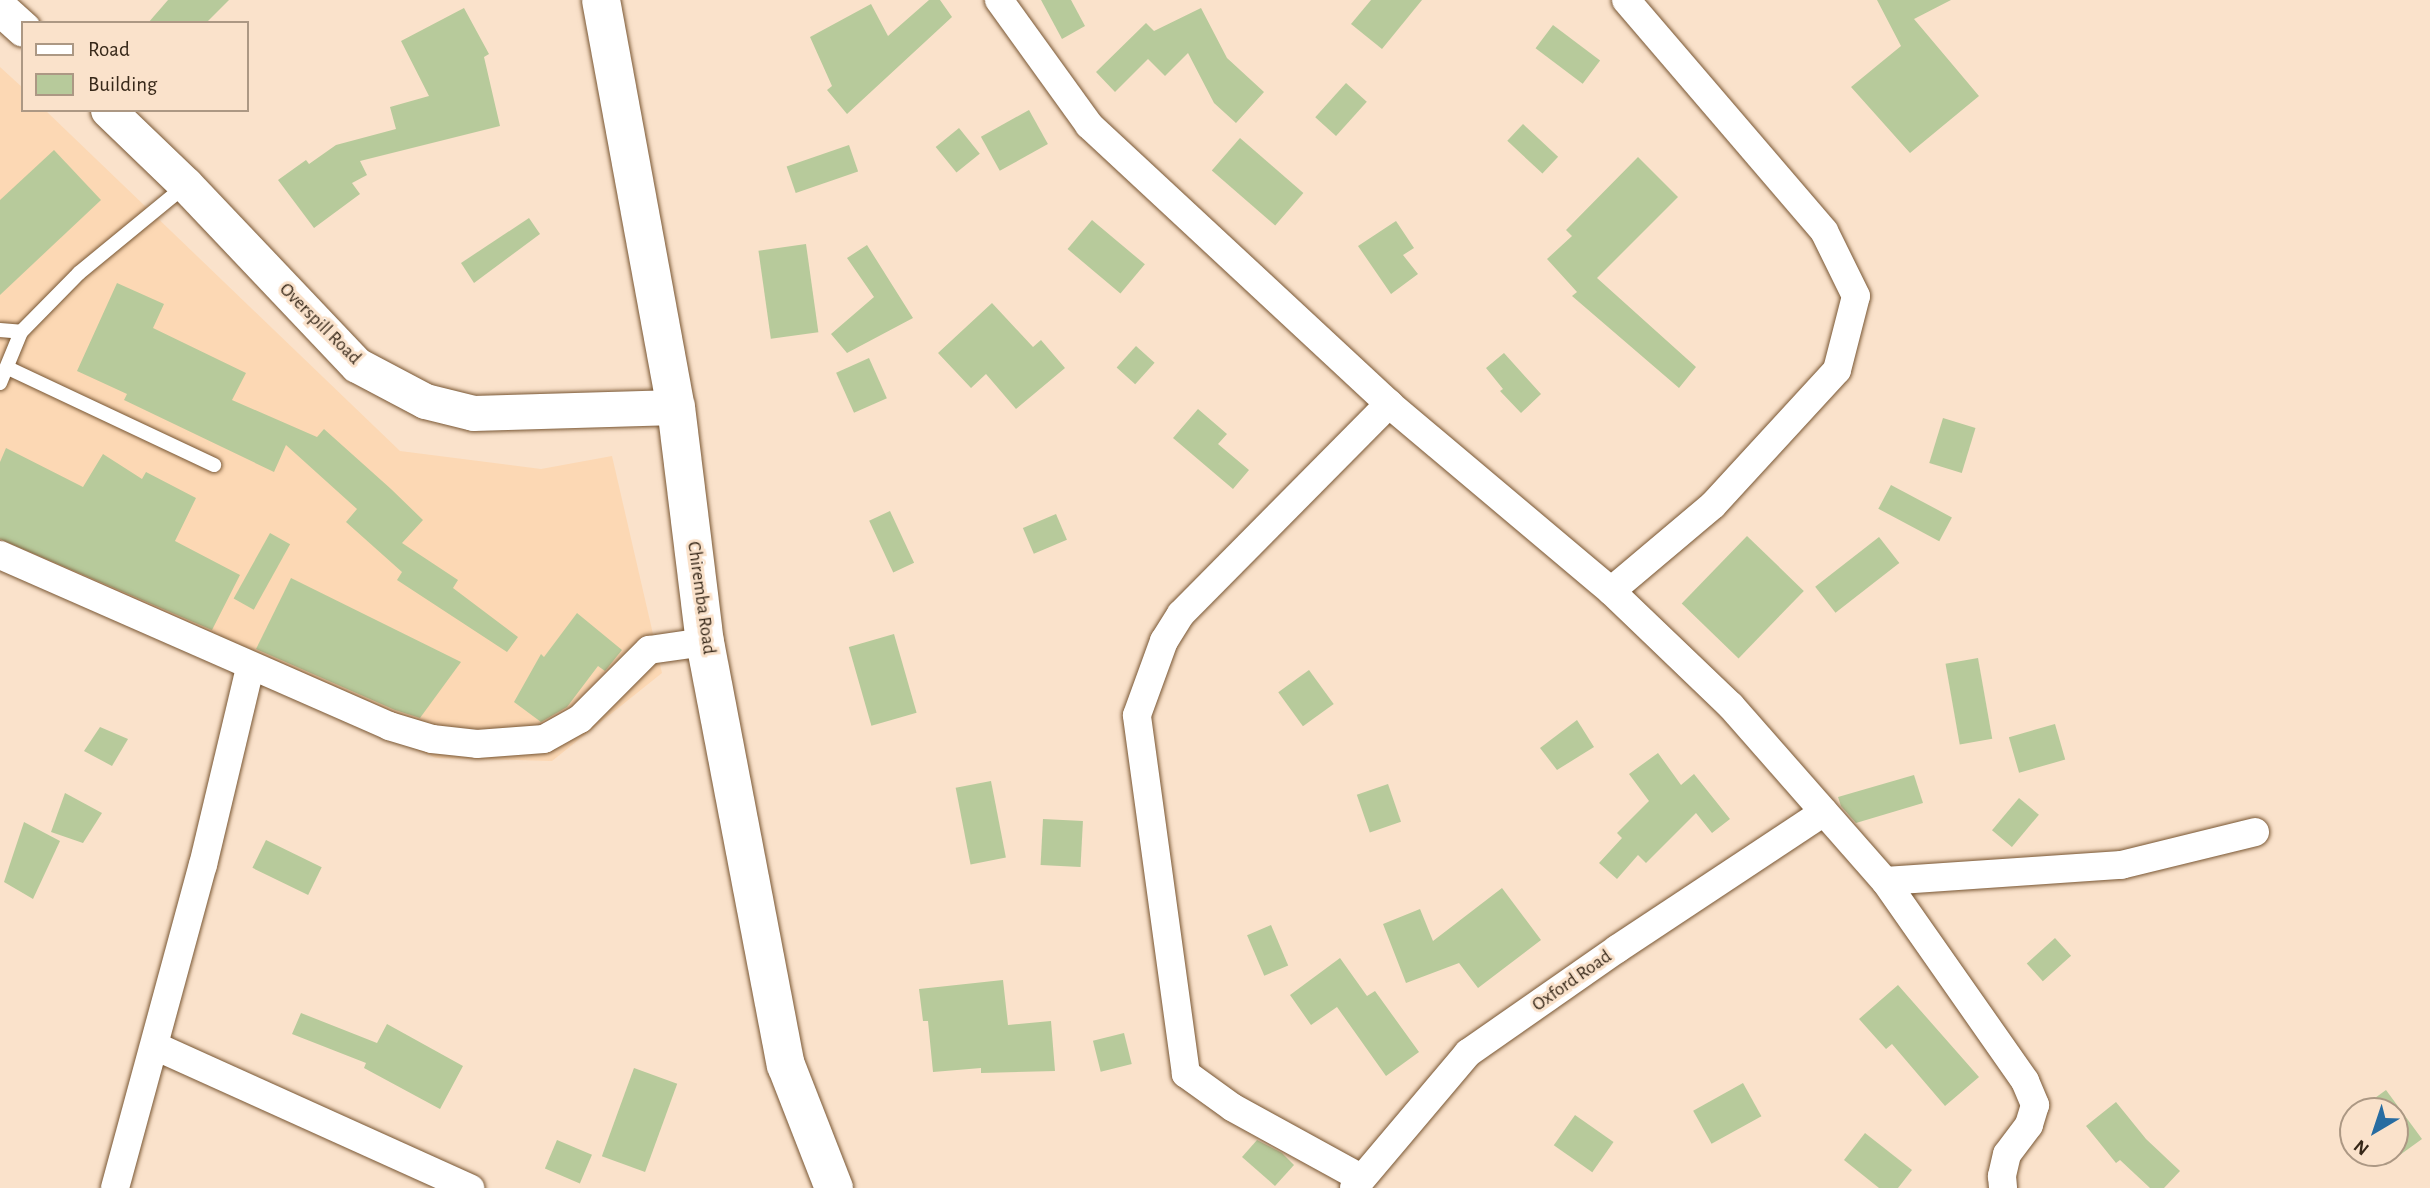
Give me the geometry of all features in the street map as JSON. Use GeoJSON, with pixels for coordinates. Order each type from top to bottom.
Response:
{"type":"FeatureCollection","features":[{"type":"Feature","properties":{"kind":"main road","name":"Chiremba Road"},"geometry":{"type":"LineString","coordinates":[[601,0],[676,407],[705,642],[786,1065],[834,1188]]}},
{"type":"Feature","properties":{"kind":"street"},"geometry":{"type":"LineString","coordinates":[[999,0],[1089,125],[1390,404],[1611,591],[1731,706],[1885,881],[2025,1081],[2035,1105],[2029,1125],[2007,1154],[2001,1176],[2003,1188]]}},
{"type":"Feature","properties":{"kind":"street"},"geometry":{"type":"LineString","coordinates":[[1611,591],[1713,506],[1837,370],[1856,296],[1824,231],[1626,0]]}},
{"type":"Feature","properties":{"kind":"street","name":"Overspill Road"},"geometry":{"type":"LineString","coordinates":[[110,112],[186,185],[357,365],[425,401],[473,413],[676,407]]}},
{"type":"Feature","properties":{"kind":"street"},"geometry":{"type":"LineString","coordinates":[[1358,1183],[1232,1107],[1186,1074],[1137,715],[1159,652],[1181,614],[1390,404]]}},
{"type":"Feature","properties":{"kind":"street"},"geometry":{"type":"LineString","coordinates":[[0,555],[250,667],[414,734],[477,744],[517,744],[544,739],[564,731],[649,650],[705,642]]}},
{"type":"Feature","properties":{"kind":"street"},"geometry":{"type":"LineString","coordinates":[[115,1188],[204,865],[250,667]]}},
{"type":"Feature","properties":{"kind":"street","name":"Oxford Road"},"geometry":{"type":"LineString","coordinates":[[1358,1183],[1468,1053],[1617,949],[1824,812]]}},
{"type":"Feature","properties":{"kind":"street"},"geometry":{"type":"LineString","coordinates":[[1885,881],[2121,865],[2255,832]]}},
{"type":"Feature","properties":{"kind":"street"},"geometry":{"type":"LineString","coordinates":[[155,1046],[470,1188]]}},
{"type":"Feature","properties":{"kind":"lane"},"geometry":{"type":"LineString","coordinates":[[0,383],[21,332],[79,274],[186,185]]}},
{"type":"Feature","properties":{"kind":"lane"},"geometry":{"type":"LineString","coordinates":[[0,330],[21,332]]}},
{"type":"Feature","properties":{"kind":"lane"},"geometry":{"type":"LineString","coordinates":[[8,368],[214,465]]}},
{"type":"Feature","properties":{"kind":"shaded area"},"geometry":{"type":"Polygon","coordinates":[[[0,67],[21,86],[21,112],[47,112],[400,451],[541,469],[612,456],[662,673],[552,761],[436,758],[0,570],[0,67]]]}},
{"type":"Feature","properties":{"kind":"building"},"geometry":{"type":"Polygon","coordinates":[[[168,0],[229,0],[208,21],[150,21],[168,0]]]}},
{"type":"Feature","properties":{"kind":"building"},"geometry":{"type":"Polygon","coordinates":[[[929,0],[940,0],[952,17],[847,114],[827,90],[832,86],[810,37],[871,4],[888,36],[929,0]]]}},
{"type":"Feature","properties":{"kind":"building"},"geometry":{"type":"Polygon","coordinates":[[[1041,0],[1071,0],[1085,26],[1062,39],[1041,0]]]}},
{"type":"Feature","properties":{"kind":"building"},"geometry":{"type":"Polygon","coordinates":[[[1371,0],[1422,0],[1382,49],[1351,24],[1371,0]]]}},
{"type":"Feature","properties":{"kind":"building"},"geometry":{"type":"Polygon","coordinates":[[[1877,0],[1951,0],[1914,19],[1979,96],[1910,153],[1851,87],[1901,46],[1877,0]]]}},
{"type":"Feature","properties":{"kind":"building"},"geometry":{"type":"Polygon","coordinates":[[[464,8],[489,54],[484,57],[500,126],[360,161],[367,175],[352,183],[360,194],[314,228],[278,180],[306,160],[309,164],[336,145],[396,129],[390,107],[429,96],[401,41],[464,8]]]}},
{"type":"Feature","properties":{"kind":"building"},"geometry":{"type":"Polygon","coordinates":[[[1201,8],[1227,58],[1264,92],[1236,123],[1214,103],[1188,53],[1165,76],[1148,59],[1115,92],[1096,72],[1146,23],[1154,31],[1201,8]]]}},
{"type":"Feature","properties":{"kind":"building"},"geometry":{"type":"Polygon","coordinates":[[[1553,25],[1600,61],[1583,84],[1536,48],[1553,25]]]}},
{"type":"Feature","properties":{"kind":"building"},"geometry":{"type":"Polygon","coordinates":[[[1346,83],[1367,102],[1336,136],[1315,117],[1346,83]]]}},
{"type":"Feature","properties":{"kind":"building"},"geometry":{"type":"Polygon","coordinates":[[[1029,110],[1048,144],[1000,171],[981,137],[1029,110]]]}},
{"type":"Feature","properties":{"kind":"building"},"geometry":{"type":"Polygon","coordinates":[[[1523,124],[1558,157],[1542,174],[1507,141],[1523,124]]]}},
{"type":"Feature","properties":{"kind":"building"},"geometry":{"type":"Polygon","coordinates":[[[959,128],[980,154],[956,173],[936,147],[959,128]]]}},
{"type":"Feature","properties":{"kind":"building"},"geometry":{"type":"Polygon","coordinates":[[[1240,138],[1303,193],[1275,226],[1212,170],[1240,138]]]}},
{"type":"Feature","properties":{"kind":"building"},"geometry":{"type":"Polygon","coordinates":[[[849,145],[858,171],[796,193],[787,166],[849,145]]]}},
{"type":"Feature","properties":{"kind":"building"},"geometry":{"type":"Polygon","coordinates":[[[54,150],[101,200],[0,295],[0,200],[54,150]]]}},
{"type":"Feature","properties":{"kind":"building"},"geometry":{"type":"Polygon","coordinates":[[[1638,157],[1678,197],[1597,278],[1696,367],[1679,388],[1572,296],[1577,292],[1547,259],[1572,236],[1566,230],[1638,157]]]}},
{"type":"Feature","properties":{"kind":"building"},"geometry":{"type":"Polygon","coordinates":[[[529,218],[540,234],[474,283],[461,263],[529,218]]]}},
{"type":"Feature","properties":{"kind":"building"},"geometry":{"type":"Polygon","coordinates":[[[1092,220],[1145,264],[1120,293],[1068,249],[1092,220]]]}},
{"type":"Feature","properties":{"kind":"building"},"geometry":{"type":"Polygon","coordinates":[[[1396,221],[1414,248],[1403,255],[1418,274],[1391,294],[1358,246],[1396,221]]]}},
{"type":"Feature","properties":{"kind":"building"},"geometry":{"type":"Polygon","coordinates":[[[806,244],[818,332],[771,339],[758,251],[806,244]]]}},
{"type":"Feature","properties":{"kind":"building"},"geometry":{"type":"Polygon","coordinates":[[[867,245],[913,318],[847,353],[831,334],[874,297],[847,258],[867,245]]]}},
{"type":"Feature","properties":{"kind":"building"},"geometry":{"type":"Polygon","coordinates":[[[117,283],[164,304],[153,328],[246,373],[232,400],[317,437],[324,429],[391,489],[423,520],[402,543],[458,580],[453,588],[518,637],[507,652],[397,580],[402,572],[346,522],[357,509],[286,445],[274,472],[124,400],[127,394],[77,371],[117,283]]]}},
{"type":"Feature","properties":{"kind":"building"},"geometry":{"type":"Polygon","coordinates":[[[992,303],[1033,347],[1041,340],[1065,368],[1016,409],[986,374],[971,388],[938,353],[992,303]]]}},
{"type":"Feature","properties":{"kind":"building"},"geometry":{"type":"Polygon","coordinates":[[[1136,346],[1155,363],[1135,384],[1117,368],[1136,346]]]}},
{"type":"Feature","properties":{"kind":"building"},"geometry":{"type":"Polygon","coordinates":[[[1504,353],[1541,394],[1521,413],[1500,391],[1503,389],[1486,368],[1504,353]]]}},
{"type":"Feature","properties":{"kind":"building"},"geometry":{"type":"Polygon","coordinates":[[[869,358],[887,398],[854,413],[836,373],[869,358]]]}},
{"type":"Feature","properties":{"kind":"building"},"geometry":{"type":"Polygon","coordinates":[[[1198,409],[1227,434],[1218,444],[1249,470],[1233,489],[1173,438],[1198,409]]]}},
{"type":"Feature","properties":{"kind":"building"},"geometry":{"type":"Polygon","coordinates":[[[1943,418],[1976,428],[1962,473],[1929,463],[1943,418]]]}},
{"type":"Feature","properties":{"kind":"building"},"geometry":{"type":"Polygon","coordinates":[[[6,448],[83,487],[103,454],[142,479],[146,472],[196,498],[175,541],[240,575],[212,630],[0,539],[0,462],[6,448]]]}},
{"type":"Feature","properties":{"kind":"building"},"geometry":{"type":"Polygon","coordinates":[[[1891,485],[1952,517],[1939,541],[1878,509],[1891,485]]]}},
{"type":"Feature","properties":{"kind":"building"},"geometry":{"type":"Polygon","coordinates":[[[890,511],[914,563],[893,572],[869,521],[890,511]]]}},
{"type":"Feature","properties":{"kind":"building"},"geometry":{"type":"Polygon","coordinates":[[[1056,514],[1067,540],[1034,554],[1023,528],[1056,514]]]}},
{"type":"Feature","properties":{"kind":"building"},"geometry":{"type":"Polygon","coordinates":[[[270,533],[290,544],[254,610],[234,599],[270,533]]]}},
{"type":"Feature","properties":{"kind":"building"},"geometry":{"type":"Polygon","coordinates":[[[1747,536],[1804,591],[1739,658],[1682,604],[1747,536]]]}},
{"type":"Feature","properties":{"kind":"building"},"geometry":{"type":"Polygon","coordinates":[[[1879,537],[1899,563],[1835,613],[1815,587],[1879,537]]]}},
{"type":"Feature","properties":{"kind":"building"},"geometry":{"type":"Polygon","coordinates":[[[291,578],[461,662],[420,718],[395,710],[256,649],[291,578]]]}},
{"type":"Feature","properties":{"kind":"building"},"geometry":{"type":"Polygon","coordinates":[[[577,613],[622,650],[605,671],[598,666],[567,707],[541,722],[514,702],[541,654],[544,657],[577,613]]]}},
{"type":"Feature","properties":{"kind":"building"},"geometry":{"type":"Polygon","coordinates":[[[894,634],[917,713],[871,726],[849,647],[894,634]]]}},
{"type":"Feature","properties":{"kind":"building"},"geometry":{"type":"Polygon","coordinates":[[[1978,658],[1992,739],[1960,744],[1946,664],[1978,658]]]}},
{"type":"Feature","properties":{"kind":"building"},"geometry":{"type":"Polygon","coordinates":[[[1309,670],[1334,704],[1303,726],[1278,692],[1309,670]]]}},
{"type":"Feature","properties":{"kind":"building"},"geometry":{"type":"Polygon","coordinates":[[[1577,720],[1594,747],[1557,770],[1540,748],[1577,720]]]}},
{"type":"Feature","properties":{"kind":"building"},"geometry":{"type":"Polygon","coordinates":[[[2055,724],[2065,760],[2019,773],[2009,737],[2055,724]]]}},
{"type":"Feature","properties":{"kind":"building"},"geometry":{"type":"Polygon","coordinates":[[[100,727],[128,739],[112,766],[84,751],[100,727]]]}},
{"type":"Feature","properties":{"kind":"building"},"geometry":{"type":"Polygon","coordinates":[[[1658,753],[1681,785],[1694,774],[1730,819],[1712,833],[1696,813],[1646,863],[1638,855],[1617,879],[1599,863],[1622,838],[1617,833],[1649,801],[1629,774],[1658,753]]]}},
{"type":"Feature","properties":{"kind":"building"},"geometry":{"type":"Polygon","coordinates":[[[1914,775],[1923,803],[1856,823],[1841,806],[1838,797],[1914,775]]]}},
{"type":"Feature","properties":{"kind":"building"},"geometry":{"type":"Polygon","coordinates":[[[991,781],[1006,858],[971,864],[956,788],[991,781]]]}},
{"type":"Feature","properties":{"kind":"building"},"geometry":{"type":"Polygon","coordinates":[[[1388,784],[1401,822],[1370,833],[1357,795],[1388,784]]]}},
{"type":"Feature","properties":{"kind":"building"},"geometry":{"type":"Polygon","coordinates":[[[65,793],[102,813],[83,843],[51,832],[65,793]]]}},
{"type":"Feature","properties":{"kind":"building"},"geometry":{"type":"Polygon","coordinates":[[[2019,798],[2039,815],[2012,847],[1992,830],[2019,798]]]}},
{"type":"Feature","properties":{"kind":"building"},"geometry":{"type":"Polygon","coordinates":[[[1043,819],[1083,821],[1081,867],[1041,865],[1043,819]]]}},
{"type":"Feature","properties":{"kind":"building"},"geometry":{"type":"Polygon","coordinates":[[[24,822],[60,841],[33,899],[4,882],[24,822]]]}},
{"type":"Feature","properties":{"kind":"building"},"geometry":{"type":"Polygon","coordinates":[[[266,840],[322,867],[308,895],[252,868],[266,840]]]}},
{"type":"Feature","properties":{"kind":"building"},"geometry":{"type":"Polygon","coordinates":[[[1502,888],[1541,940],[1478,988],[1459,963],[1406,983],[1383,924],[1420,909],[1433,941],[1502,888]]]}},
{"type":"Feature","properties":{"kind":"building"},"geometry":{"type":"Polygon","coordinates":[[[1271,925],[1288,966],[1264,976],[1247,935],[1271,925]]]}},
{"type":"Feature","properties":{"kind":"building"},"geometry":{"type":"Polygon","coordinates":[[[2055,938],[2071,956],[2043,981],[2027,963],[2055,938]]]}},
{"type":"Feature","properties":{"kind":"building"},"geometry":{"type":"Polygon","coordinates":[[[1340,958],[1367,996],[1375,991],[1419,1052],[1386,1076],[1337,1007],[1311,1025],[1290,995],[1340,958]]]}},
{"type":"Feature","properties":{"kind":"building"},"geometry":{"type":"Polygon","coordinates":[[[1003,980],[1008,1025],[1051,1021],[1055,1071],[981,1073],[981,1068],[933,1072],[928,1021],[923,1021],[919,989],[1003,980]]]}},
{"type":"Feature","properties":{"kind":"building"},"geometry":{"type":"Polygon","coordinates":[[[1898,985],[1979,1077],[1945,1106],[1892,1044],[1886,1049],[1859,1019],[1898,985]]]}},
{"type":"Feature","properties":{"kind":"building"},"geometry":{"type":"Polygon","coordinates":[[[301,1013],[377,1043],[387,1024],[463,1066],[440,1109],[364,1068],[366,1063],[292,1034],[301,1013]]]}},
{"type":"Feature","properties":{"kind":"building"},"geometry":{"type":"Polygon","coordinates":[[[1124,1033],[1132,1064],[1101,1072],[1093,1041],[1124,1033]]]}},
{"type":"Feature","properties":{"kind":"building"},"geometry":{"type":"Polygon","coordinates":[[[634,1068],[677,1084],[645,1172],[602,1156],[634,1068]]]}},
{"type":"Feature","properties":{"kind":"building"},"geometry":{"type":"Polygon","coordinates":[[[1743,1083],[1761,1116],[1712,1144],[1693,1111],[1743,1083]]]}},
{"type":"Feature","properties":{"kind":"building"},"geometry":{"type":"Polygon","coordinates":[[[2386,1090],[2391,1097],[2376,1097],[2386,1090]]]}},
{"type":"Feature","properties":{"kind":"building"},"geometry":{"type":"Polygon","coordinates":[[[2116,1102],[2146,1139],[2180,1171],[2164,1188],[2150,1188],[2120,1160],[2116,1163],[2086,1126],[2116,1102]]]}},
{"type":"Feature","properties":{"kind":"building"},"geometry":{"type":"Polygon","coordinates":[[[1575,1115],[1614,1142],[1592,1172],[1554,1145],[1575,1115]]]}},
{"type":"Feature","properties":{"kind":"building"},"geometry":{"type":"Polygon","coordinates":[[[2409,1121],[2422,1139],[2409,1148],[2409,1121]]]}},
{"type":"Feature","properties":{"kind":"building"},"geometry":{"type":"Polygon","coordinates":[[[1865,1133],[1912,1170],[1898,1188],[1879,1188],[1844,1160],[1865,1133]]]}},
{"type":"Feature","properties":{"kind":"building"},"geometry":{"type":"Polygon","coordinates":[[[557,1140],[592,1155],[580,1183],[545,1169],[557,1140]]]}},
{"type":"Feature","properties":{"kind":"building"},"geometry":{"type":"Polygon","coordinates":[[[1257,1140],[1282,1153],[1294,1165],[1275,1186],[1242,1157],[1257,1140]]]}}]}
